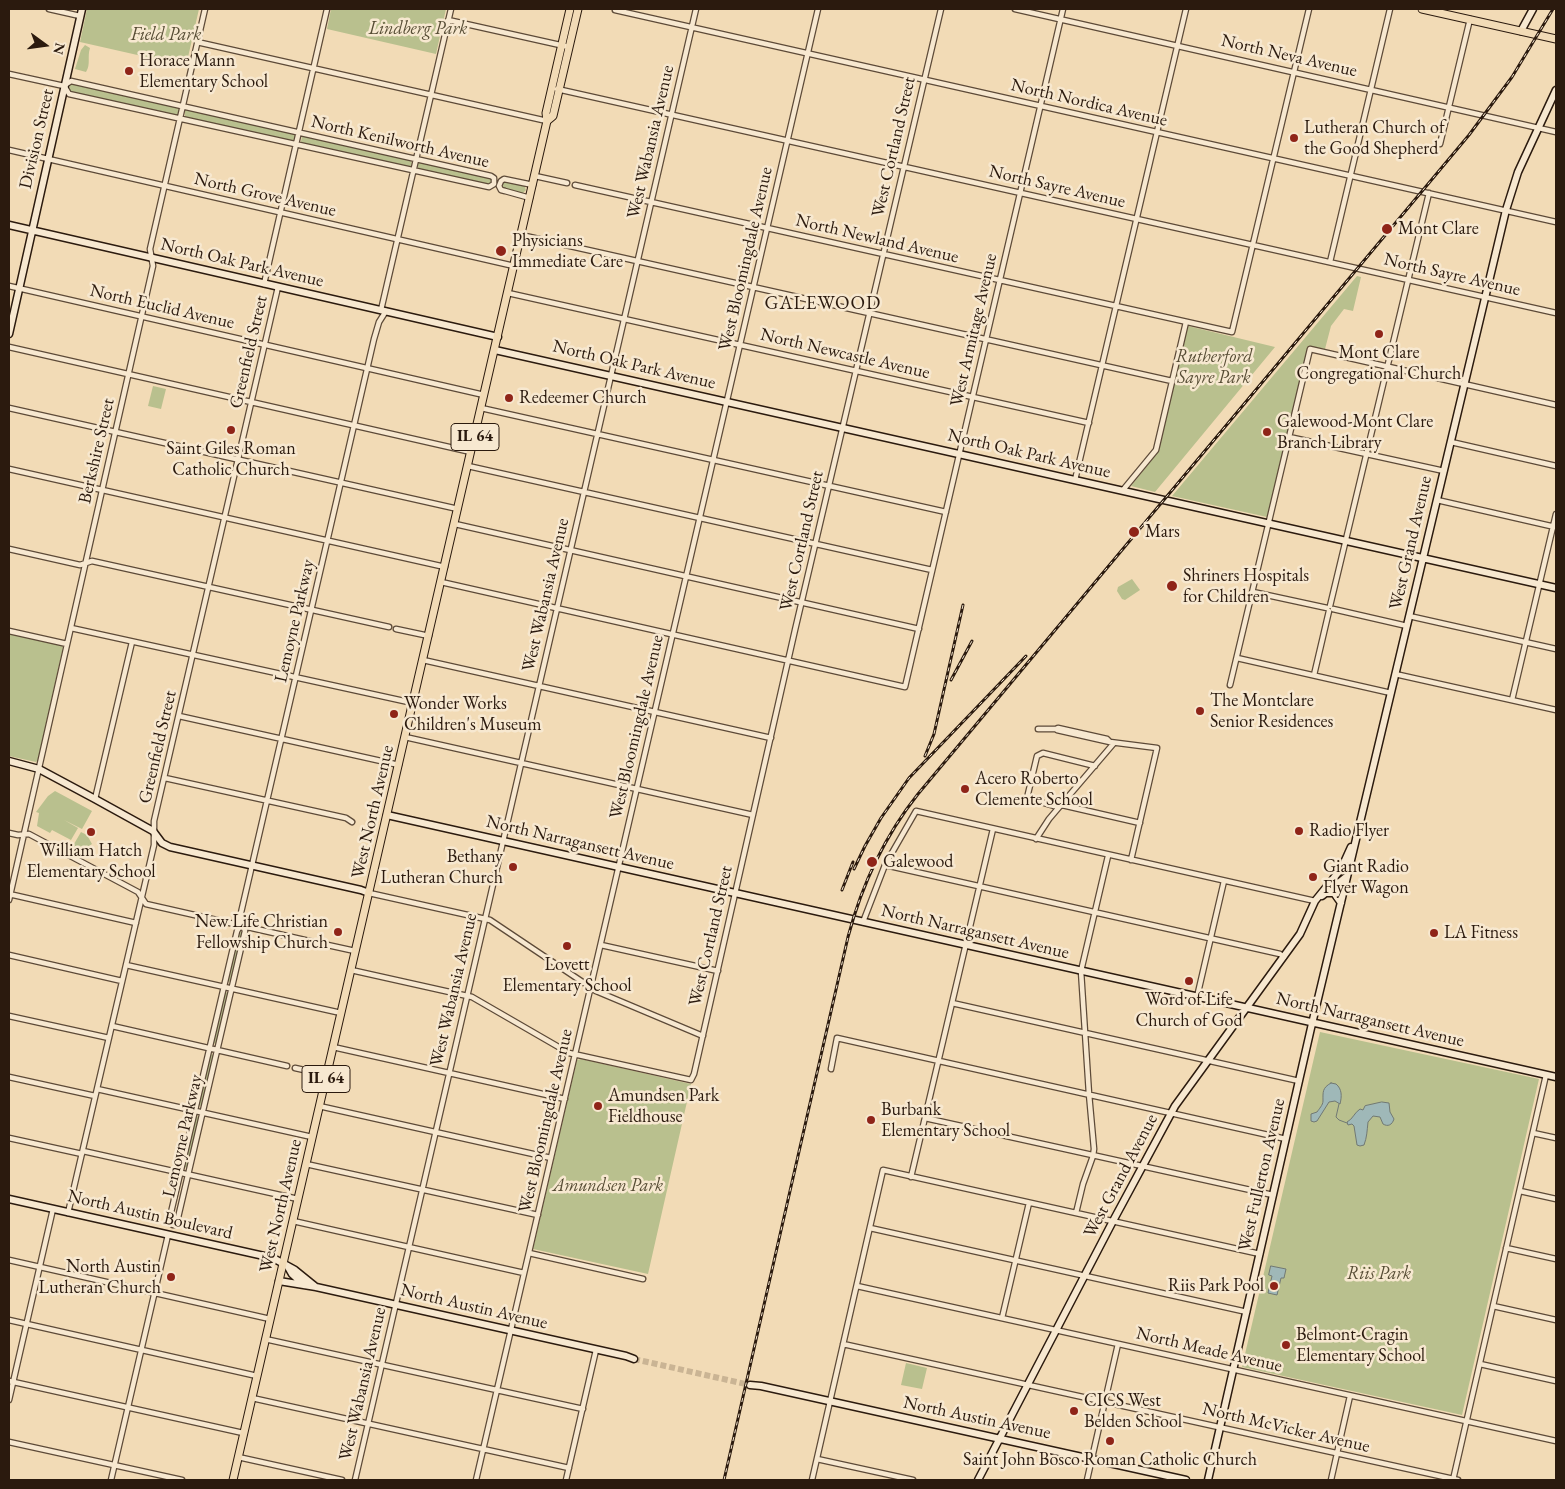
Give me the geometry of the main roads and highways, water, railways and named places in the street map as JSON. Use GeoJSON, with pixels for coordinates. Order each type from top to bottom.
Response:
{"type":"FeatureCollection","features":[{"type":"Feature","properties":{"kind":"main road","name":"West North Avenue"},"geometry":{"type":"LineString","coordinates":[[233,1480],[279,1281],[285,1265],[312,1137],[533,185],[547,121],[546,113],[555,89],[565,46],[570,9]]}},
{"type":"Feature","properties":{"kind":"main road","name":"West North Avenue"},"geometry":{"type":"LineString","coordinates":[[565,46],[578,9]]}},
{"type":"Feature","properties":{"kind":"main road"},"geometry":{"type":"LineString","coordinates":[[1422,9],[1556,39]]}},
{"type":"Feature","properties":{"kind":"water"},"geometry":{"type":"Polygon","coordinates":[[[1331,1083],[1336,1084],[1340,1090],[1340,1104],[1335,1101],[1329,1102],[1317,1121],[1311,1121],[1311,1114],[1317,1112],[1321,1107],[1324,1090],[1331,1083]]]}},
{"type":"Feature","properties":{"kind":"water"},"geometry":{"type":"Polygon","coordinates":[[[1382,1102],[1389,1103],[1390,1112],[1394,1119],[1392,1123],[1390,1125],[1383,1124],[1380,1117],[1373,1116],[1368,1122],[1364,1145],[1357,1145],[1354,1126],[1352,1124],[1348,1125],[1347,1122],[1360,1109],[1363,1110],[1365,1106],[1382,1102]]]}},
{"type":"Feature","properties":{"kind":"water","name":"Riis Park Pool"},"geometry":{"type":"Polygon","coordinates":[[[1271,1266],[1286,1269],[1284,1278],[1281,1278],[1277,1295],[1268,1293],[1272,1276],[1269,1275],[1271,1266]]]}},
{"type":"Feature","properties":{"kind":"waterway"},"geometry":{"type":"LineString","coordinates":[[1339,1104],[1336,1117],[1347,1123]]}},
{"type":"Feature","properties":{"kind":"tunnel"},"geometry":{"type":"LineString","coordinates":[[634,1359],[750,1385]]}},
{"type":"Feature","properties":{"kind":"railway"},"geometry":{"type":"LineString","coordinates":[[724,1480],[848,937],[867,880],[885,844],[918,794],[1469,135],[1512,77],[1553,9]]}},
{"type":"Feature","properties":{"kind":"railway"},"geometry":{"type":"LineString","coordinates":[[925,756],[934,734],[963,605]]}},
{"type":"Feature","properties":{"kind":"railway"},"geometry":{"type":"LineString","coordinates":[[951,680],[972,641]]}},
{"type":"Feature","properties":{"kind":"railway"},"geometry":{"type":"LineString","coordinates":[[854,869],[881,818],[909,778],[1026,656]]}},
{"type":"Feature","properties":{"kind":"railway"},"geometry":{"type":"LineString","coordinates":[[842,890],[853,862]]}},
{"type":"Feature","properties":{"kind":"place","name":"Horace Mann Elementary School"},"geometry":{"type":"Point","coordinates":[129,71]}},
{"type":"Feature","properties":{"kind":"place","name":"Lutheran Church of the Good Shepherd"},"geometry":{"type":"Point","coordinates":[1294,138]}},
{"type":"Feature","properties":{"kind":"place","name":"Mont Clare"},"geometry":{"type":"Point","coordinates":[1387,229]}},
{"type":"Feature","properties":{"kind":"place","name":"Physicians Immediate Care"},"geometry":{"type":"Point","coordinates":[501,251]}},
{"type":"Feature","properties":{"kind":"place","name":"Mont Clare Congregational Church"},"geometry":{"type":"Point","coordinates":[1379,334]}},
{"type":"Feature","properties":{"kind":"place","name":"Redeemer Church"},"geometry":{"type":"Point","coordinates":[509,398]}},
{"type":"Feature","properties":{"kind":"place","name":"Saint Giles Roman Catholic Church"},"geometry":{"type":"Point","coordinates":[231,430]}},
{"type":"Feature","properties":{"kind":"place","name":"Galewood-Mont Clare Branch Library"},"geometry":{"type":"Point","coordinates":[1267,432]}},
{"type":"Feature","properties":{"kind":"place","name":"Mars"},"geometry":{"type":"Point","coordinates":[1134,532]}},
{"type":"Feature","properties":{"kind":"place","name":"Shriners Hospitals for Children"},"geometry":{"type":"Point","coordinates":[1172,586]}},
{"type":"Feature","properties":{"kind":"place","name":"The Montclare Senior Residences"},"geometry":{"type":"Point","coordinates":[1200,711]}},
{"type":"Feature","properties":{"kind":"place","name":"Wonder Works Children's Museum"},"geometry":{"type":"Point","coordinates":[394,714]}},
{"type":"Feature","properties":{"kind":"place","name":"Acero Roberto Clemente School"},"geometry":{"type":"Point","coordinates":[965,789]}},
{"type":"Feature","properties":{"kind":"place","name":"Radio Flyer"},"geometry":{"type":"Point","coordinates":[1299,831]}},
{"type":"Feature","properties":{"kind":"place","name":"William Hatch Elementary School"},"geometry":{"type":"Point","coordinates":[91,832]}},
{"type":"Feature","properties":{"kind":"place","name":"Galewood"},"geometry":{"type":"Point","coordinates":[872,862]}},
{"type":"Feature","properties":{"kind":"place","name":"Bethany Lutheran Church"},"geometry":{"type":"Point","coordinates":[513,867]}},
{"type":"Feature","properties":{"kind":"place","name":"Giant Radio Flyer Wagon"},"geometry":{"type":"Point","coordinates":[1313,877]}},
{"type":"Feature","properties":{"kind":"place","name":"New Life Christian Fellowship Church"},"geometry":{"type":"Point","coordinates":[338,932]}},
{"type":"Feature","properties":{"kind":"place","name":"LA Fitness"},"geometry":{"type":"Point","coordinates":[1434,933]}},
{"type":"Feature","properties":{"kind":"place","name":"Lovett Elementary School"},"geometry":{"type":"Point","coordinates":[567,946]}},
{"type":"Feature","properties":{"kind":"place","name":"Word of Life Church of God"},"geometry":{"type":"Point","coordinates":[1189,981]}},
{"type":"Feature","properties":{"kind":"place","name":"Amundsen Park Fieldhouse"},"geometry":{"type":"Point","coordinates":[598,1106]}},
{"type":"Feature","properties":{"kind":"place","name":"Burbank Elementary School"},"geometry":{"type":"Point","coordinates":[871,1120]}},
{"type":"Feature","properties":{"kind":"place","name":"North Austin Lutheran Church"},"geometry":{"type":"Point","coordinates":[171,1277]}},
{"type":"Feature","properties":{"kind":"place","name":"Riis Park Pool"},"geometry":{"type":"Point","coordinates":[1274,1286]}},
{"type":"Feature","properties":{"kind":"place","name":"Belmont-Cragin Elementary School"},"geometry":{"type":"Point","coordinates":[1286,1345]}},
{"type":"Feature","properties":{"kind":"place","name":"CICS West Belden School"},"geometry":{"type":"Point","coordinates":[1074,1411]}},
{"type":"Feature","properties":{"kind":"place","name":"Saint John Bosco Roman Catholic Church"},"geometry":{"type":"Point","coordinates":[1110,1441]}},
{"type":"Feature","properties":{"kind":"district","name":"GALEWOOD"},"geometry":{"type":"Point","coordinates":[823,304]}},
{"type":"Feature","properties":{"kind":"park label","name":"Lindberg Park"},"geometry":{"type":"Point","coordinates":[418,29]}},
{"type":"Feature","properties":{"kind":"park label","name":"Field Park"},"geometry":{"type":"Point","coordinates":[166,35]}},
{"type":"Feature","properties":{"kind":"park label","name":"Rutherford Sayre Park"},"geometry":{"type":"Point","coordinates":[1214,367]}},
{"type":"Feature","properties":{"kind":"park label","name":"Amundsen Park"},"geometry":{"type":"Point","coordinates":[608,1186]}},
{"type":"Feature","properties":{"kind":"park label","name":"Riis Park"},"geometry":{"type":"Point","coordinates":[1379,1274]}}]}
